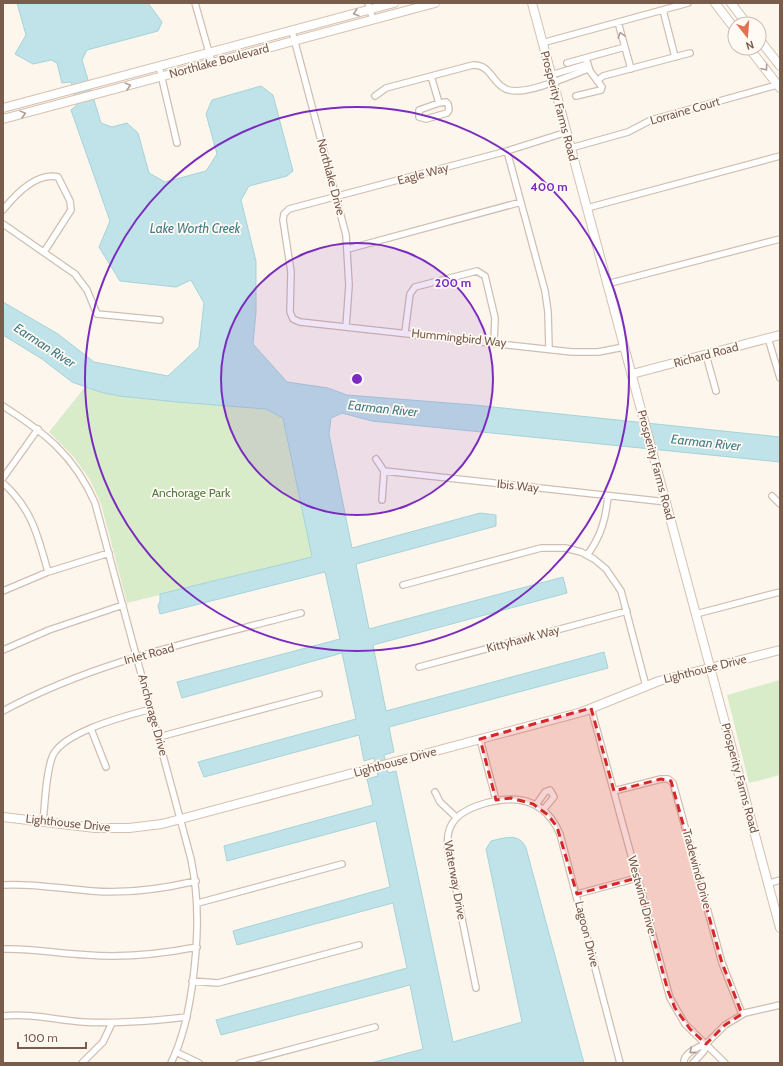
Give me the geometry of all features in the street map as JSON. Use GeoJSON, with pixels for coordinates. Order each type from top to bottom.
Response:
{"type":"FeatureCollection","features":[{"type":"Feature","properties":{"kind":"street"},"geometry":{"type":"LineString","coordinates":[[195,3],[212,63]]}},
{"type":"Feature","properties":{"kind":"street","name":"Northlake Boulevard"},"geometry":{"type":"LineString","coordinates":[[3,108],[292,31],[369,6],[394,3]]}},
{"type":"Feature","properties":{"kind":"street","name":"Northlake Boulevard"},"geometry":{"type":"LineString","coordinates":[[3,119],[435,3]]}},
{"type":"Feature","properties":{"kind":"street","name":"Prosperity Farms Road"},"geometry":{"type":"LineString","coordinates":[[532,3],[780,928]]}},
{"type":"Feature","properties":{"kind":"street"},"geometry":{"type":"LineString","coordinates":[[542,43],[688,3]]}},
{"type":"Feature","properties":{"kind":"street"},"geometry":{"type":"LineString","coordinates":[[715,3],[727,18]]}},
{"type":"Feature","properties":{"kind":"street"},"geometry":{"type":"LineString","coordinates":[[731,3],[742,16]]}},
{"type":"Feature","properties":{"kind":"street"},"geometry":{"type":"LineString","coordinates":[[369,6],[373,20]]}},
{"type":"Feature","properties":{"kind":"street"},"geometry":{"type":"LineString","coordinates":[[663,10],[675,57]]}},
{"type":"Feature","properties":{"kind":"street"},"geometry":{"type":"LineString","coordinates":[[618,22],[631,69]]}},
{"type":"Feature","properties":{"kind":"street","name":"Northlake Drive"},"geometry":{"type":"LineString","coordinates":[[292,31],[337,197],[348,248],[349,285],[346,327]]}},
{"type":"Feature","properties":{"kind":"street"},"geometry":{"type":"LineString","coordinates":[[375,96],[386,88],[477,65],[489,71],[504,89],[513,92],[588,64],[625,47]]}},
{"type":"Feature","properties":{"kind":"street"},"geometry":{"type":"LineString","coordinates":[[767,49],[779,65]]}},
{"type":"Feature","properties":{"kind":"street"},"geometry":{"type":"LineString","coordinates":[[597,81],[603,76],[690,54]]}},
{"type":"Feature","properties":{"kind":"street"},"geometry":{"type":"LineString","coordinates":[[767,54],[779,65]]}},
{"type":"Feature","properties":{"kind":"street"},"geometry":{"type":"LineString","coordinates":[[755,56],[778,85]]}},
{"type":"Feature","properties":{"kind":"street"},"geometry":{"type":"LineString","coordinates":[[567,63],[588,64]]}},
{"type":"Feature","properties":{"kind":"street"},"geometry":{"type":"LineString","coordinates":[[576,96],[601,90],[602,87],[588,64]]}},
{"type":"Feature","properties":{"kind":"street"},"geometry":{"type":"LineString","coordinates":[[159,66],[177,143]]}},
{"type":"Feature","properties":{"kind":"street"},"geometry":{"type":"LineString","coordinates":[[431,76],[439,103]]}},
{"type":"Feature","properties":{"kind":"street","name":"Lorraine Court"},"geometry":{"type":"LineString","coordinates":[[571,148],[628,132],[651,120],[778,85]]}},
{"type":"Feature","properties":{"kind":"street"},"geometry":{"type":"LineString","coordinates":[[43,97],[46,108]]}},
{"type":"Feature","properties":{"kind":"street"},"geometry":{"type":"LineString","coordinates":[[439,103],[448,104],[449,110],[447,113],[426,119],[419,117],[418,112],[420,110],[439,103]]}},
{"type":"Feature","properties":{"kind":"street","name":"Eagle Way"},"geometry":{"type":"LineString","coordinates":[[293,319],[290,312],[292,288],[290,256],[283,217],[289,209],[507,151],[567,132]]}},
{"type":"Feature","properties":{"kind":"street"},"geometry":{"type":"LineString","coordinates":[[507,151],[546,295],[549,348]]}},
{"type":"Feature","properties":{"kind":"street"},"geometry":{"type":"LineString","coordinates":[[587,208],[780,156]]}},
{"type":"Feature","properties":{"kind":"street"},"geometry":{"type":"LineString","coordinates":[[3,210],[19,192],[30,185],[47,177],[58,177],[70,201],[71,210],[44,252]]}},
{"type":"Feature","properties":{"kind":"street"},"geometry":{"type":"LineString","coordinates":[[348,248],[521,202]]}},
{"type":"Feature","properties":{"kind":"street"},"geometry":{"type":"LineString","coordinates":[[3,224],[68,268],[80,278],[90,295],[97,314],[126,318],[160,320]]}},
{"type":"Feature","properties":{"kind":"street"},"geometry":{"type":"LineString","coordinates":[[607,284],[780,239]]}},
{"type":"Feature","properties":{"kind":"street"},"geometry":{"type":"LineString","coordinates":[[405,332],[410,294],[415,287],[477,271],[485,276],[494,308],[494,342]]}},
{"type":"Feature","properties":{"kind":"street","name":"Hummingbird Way"},"geometry":{"type":"LineString","coordinates":[[293,319],[300,322],[405,332],[549,348],[572,352],[598,352],[624,347]]}},
{"type":"Feature","properties":{"kind":"street","name":"Richard Road"},"geometry":{"type":"LineString","coordinates":[[632,374],[780,335]]}},
{"type":"Feature","properties":{"kind":"street"},"geometry":{"type":"LineString","coordinates":[[768,338],[780,378]]}},
{"type":"Feature","properties":{"kind":"street"},"geometry":{"type":"LineString","coordinates":[[706,355],[716,391]]}},
{"type":"Feature","properties":{"kind":"street","name":"Anchorage Drive"},"geometry":{"type":"LineString","coordinates":[[3,406],[38,429],[59,447],[83,479],[95,503],[181,819],[196,881],[198,903],[197,946],[187,1017],[171,1063]]}},
{"type":"Feature","properties":{"kind":"street"},"geometry":{"type":"LineString","coordinates":[[3,478],[38,429]]}},
{"type":"Feature","properties":{"kind":"street"},"geometry":{"type":"LineString","coordinates":[[376,459],[384,471],[382,500]]}},
{"type":"Feature","properties":{"kind":"street","name":"Ibis Way"},"geometry":{"type":"LineString","coordinates":[[384,471],[667,502]]}},
{"type":"Feature","properties":{"kind":"street"},"geometry":{"type":"LineString","coordinates":[[3,483],[18,498],[29,514],[38,536],[48,572]]}},
{"type":"Feature","properties":{"kind":"street"},"geometry":{"type":"LineString","coordinates":[[587,555],[601,532],[608,496]]}},
{"type":"Feature","properties":{"kind":"street"},"geometry":{"type":"LineString","coordinates":[[772,496],[780,504]]}},
{"type":"Feature","properties":{"kind":"street"},"geometry":{"type":"LineString","coordinates":[[403,585],[541,548],[565,548],[587,555],[602,565],[611,574],[621,591],[646,686]]}},
{"type":"Feature","properties":{"kind":"street"},"geometry":{"type":"LineString","coordinates":[[3,591],[48,572],[109,553]]}},
{"type":"Feature","properties":{"kind":"street"},"geometry":{"type":"LineString","coordinates":[[696,614],[780,592]]}},
{"type":"Feature","properties":{"kind":"street"},"geometry":{"type":"LineString","coordinates":[[3,650],[61,625],[123,605]]}},
{"type":"Feature","properties":{"kind":"street","name":"Kittyhawk Way"},"geometry":{"type":"LineString","coordinates":[[419,666],[627,611]]}},
{"type":"Feature","properties":{"kind":"street","name":"Inlet Road"},"geometry":{"type":"LineString","coordinates":[[3,711],[75,677],[137,657],[300,613]]}},
{"type":"Feature","properties":{"kind":"street","name":"Lighthouse Drive"},"geometry":{"type":"LineString","coordinates":[[3,817],[78,826],[112,828],[145,826],[181,819],[591,708],[674,676],[780,650]]}},
{"type":"Feature","properties":{"kind":"street"},"geometry":{"type":"LineString","coordinates":[[159,737],[320,694]]}},
{"type":"Feature","properties":{"kind":"street","name":"Westwind Drive"},"geometry":{"type":"LineString","coordinates":[[591,708],[670,998],[685,1024],[725,1063]]}},
{"type":"Feature","properties":{"kind":"street"},"geometry":{"type":"LineString","coordinates":[[43,822],[54,754],[66,740],[91,729],[151,709]]}},
{"type":"Feature","properties":{"kind":"street"},"geometry":{"type":"LineString","coordinates":[[91,729],[106,768]]}},
{"type":"Feature","properties":{"kind":"street"},"geometry":{"type":"LineString","coordinates":[[435,792],[440,802],[456,817],[472,807],[496,800],[480,739]]}},
{"type":"Feature","properties":{"kind":"street","name":"Tradewind Drive"},"geometry":{"type":"LineString","coordinates":[[614,791],[661,779],[668,779],[673,783],[722,963],[742,1014]]}},
{"type":"Feature","properties":{"kind":"street"},"geometry":{"type":"LineString","coordinates":[[536,805],[545,792],[550,790],[554,796],[553,799],[543,810]]}},
{"type":"Feature","properties":{"kind":"street","name":"Lagoon Drive"},"geometry":{"type":"LineString","coordinates":[[496,800],[518,799],[536,805],[553,820],[560,834],[577,894],[620,1063]]}},
{"type":"Feature","properties":{"kind":"street","name":"Waterway Drive"},"geometry":{"type":"LineString","coordinates":[[456,817],[449,831],[448,850],[476,988]]}},
{"type":"Feature","properties":{"kind":"street"},"geometry":{"type":"LineString","coordinates":[[198,903],[342,864]]}},
{"type":"Feature","properties":{"kind":"street"},"geometry":{"type":"LineString","coordinates":[[577,894],[637,878]]}},
{"type":"Feature","properties":{"kind":"street"},"geometry":{"type":"LineString","coordinates":[[767,884],[780,880]]}},
{"type":"Feature","properties":{"kind":"street"},"geometry":{"type":"LineString","coordinates":[[3,885],[39,885],[113,892],[150,889],[196,881]]}},
{"type":"Feature","properties":{"kind":"street"},"geometry":{"type":"LineString","coordinates":[[192,981],[218,983],[359,945]]}},
{"type":"Feature","properties":{"kind":"street"},"geometry":{"type":"LineString","coordinates":[[3,949],[22,949],[110,956],[151,954],[197,946]]}},
{"type":"Feature","properties":{"kind":"street"},"geometry":{"type":"LineString","coordinates":[[693,1063],[704,1050],[706,1044],[725,1025],[742,1014],[756,1009],[780,1005]]}},
{"type":"Feature","properties":{"kind":"street"},"geometry":{"type":"LineString","coordinates":[[3,1016],[26,1015],[75,1021],[112,1023],[187,1017]]}},
{"type":"Feature","properties":{"kind":"street"},"geometry":{"type":"LineString","coordinates":[[82,1063],[103,1042],[112,1023]]}},
{"type":"Feature","properties":{"kind":"street"},"geometry":{"type":"LineString","coordinates":[[240,1063],[376,1027]]}},
{"type":"Feature","properties":{"kind":"street"},"geometry":{"type":"LineString","coordinates":[[684,1063],[686,1056],[697,1047],[706,1044]]}},
{"type":"Feature","properties":{"kind":"street"},"geometry":{"type":"LineString","coordinates":[[176,1052],[199,1063]]}},
{"type":"Feature","properties":{"kind":"highlighted area"},"geometry":{"type":"Polygon","coordinates":[[[591,708],[614,791],[661,779],[671,781],[722,963],[742,1014],[725,1025],[706,1044],[690,1029],[675,1008],[668,991],[637,878],[577,894],[557,827],[548,815],[533,804],[511,798],[496,800],[480,739],[591,708]]]}},
{"type":"Feature","properties":{"kind":"green space","name":"Anchorage Park"},"geometry":{"type":"Polygon","coordinates":[[[85,387],[119,396],[266,409],[283,418],[312,557],[127,603],[101,504],[90,480],[73,456],[49,432],[85,387]]]}},
{"type":"Feature","properties":{"kind":"green space"},"geometry":{"type":"Polygon","coordinates":[[[780,680],[780,775],[749,783],[727,695],[780,680]]]}},
{"type":"Feature","properties":{"kind":"water","name":"Lake Worth Creek"},"geometry":{"type":"Polygon","coordinates":[[[17,3],[148,3],[162,22],[158,31],[87,50],[82,60],[101,123],[112,127],[127,123],[138,133],[149,173],[165,182],[206,171],[217,154],[206,114],[212,100],[261,86],[273,95],[293,171],[287,176],[249,186],[241,200],[256,261],[256,312],[253,344],[287,382],[328,388],[347,395],[474,405],[780,437],[780,462],[372,421],[342,413],[331,418],[329,434],[352,548],[480,513],[496,515],[496,526],[356,564],[369,629],[563,577],[567,593],[373,645],[386,711],[604,652],[608,668],[389,727],[394,752],[384,755],[388,773],[396,771],[453,1042],[522,1022],[486,849],[491,841],[511,837],[519,840],[526,848],[584,1063],[371,1063],[423,1049],[410,985],[221,1035],[216,1020],[407,968],[393,903],[237,945],[233,931],[390,887],[376,821],[227,861],[224,846],[373,805],[367,779],[378,776],[374,758],[364,761],[359,735],[204,777],[198,762],[356,719],[342,653],[182,698],[177,682],[340,639],[325,572],[160,614],[158,606],[160,594],[312,557],[283,418],[266,409],[177,402],[119,396],[100,392],[72,382],[42,359],[3,335],[3,302],[58,334],[94,362],[168,376],[199,347],[204,303],[191,280],[176,287],[120,281],[99,247],[110,221],[71,110],[77,105],[71,82],[62,83],[57,63],[51,60],[33,64],[15,54],[26,35],[17,3]]]}},
{"type":"Feature","properties":{"kind":"water label","name":"Earman River"},"geometry":{"type":"Point","coordinates":[45,345]}},
{"type":"Feature","properties":{"kind":"water label","name":"Earman River"},"geometry":{"type":"Point","coordinates":[383,408]}},
{"type":"Feature","properties":{"kind":"water label","name":"Earman River"},"geometry":{"type":"Point","coordinates":[706,442]}}]}
